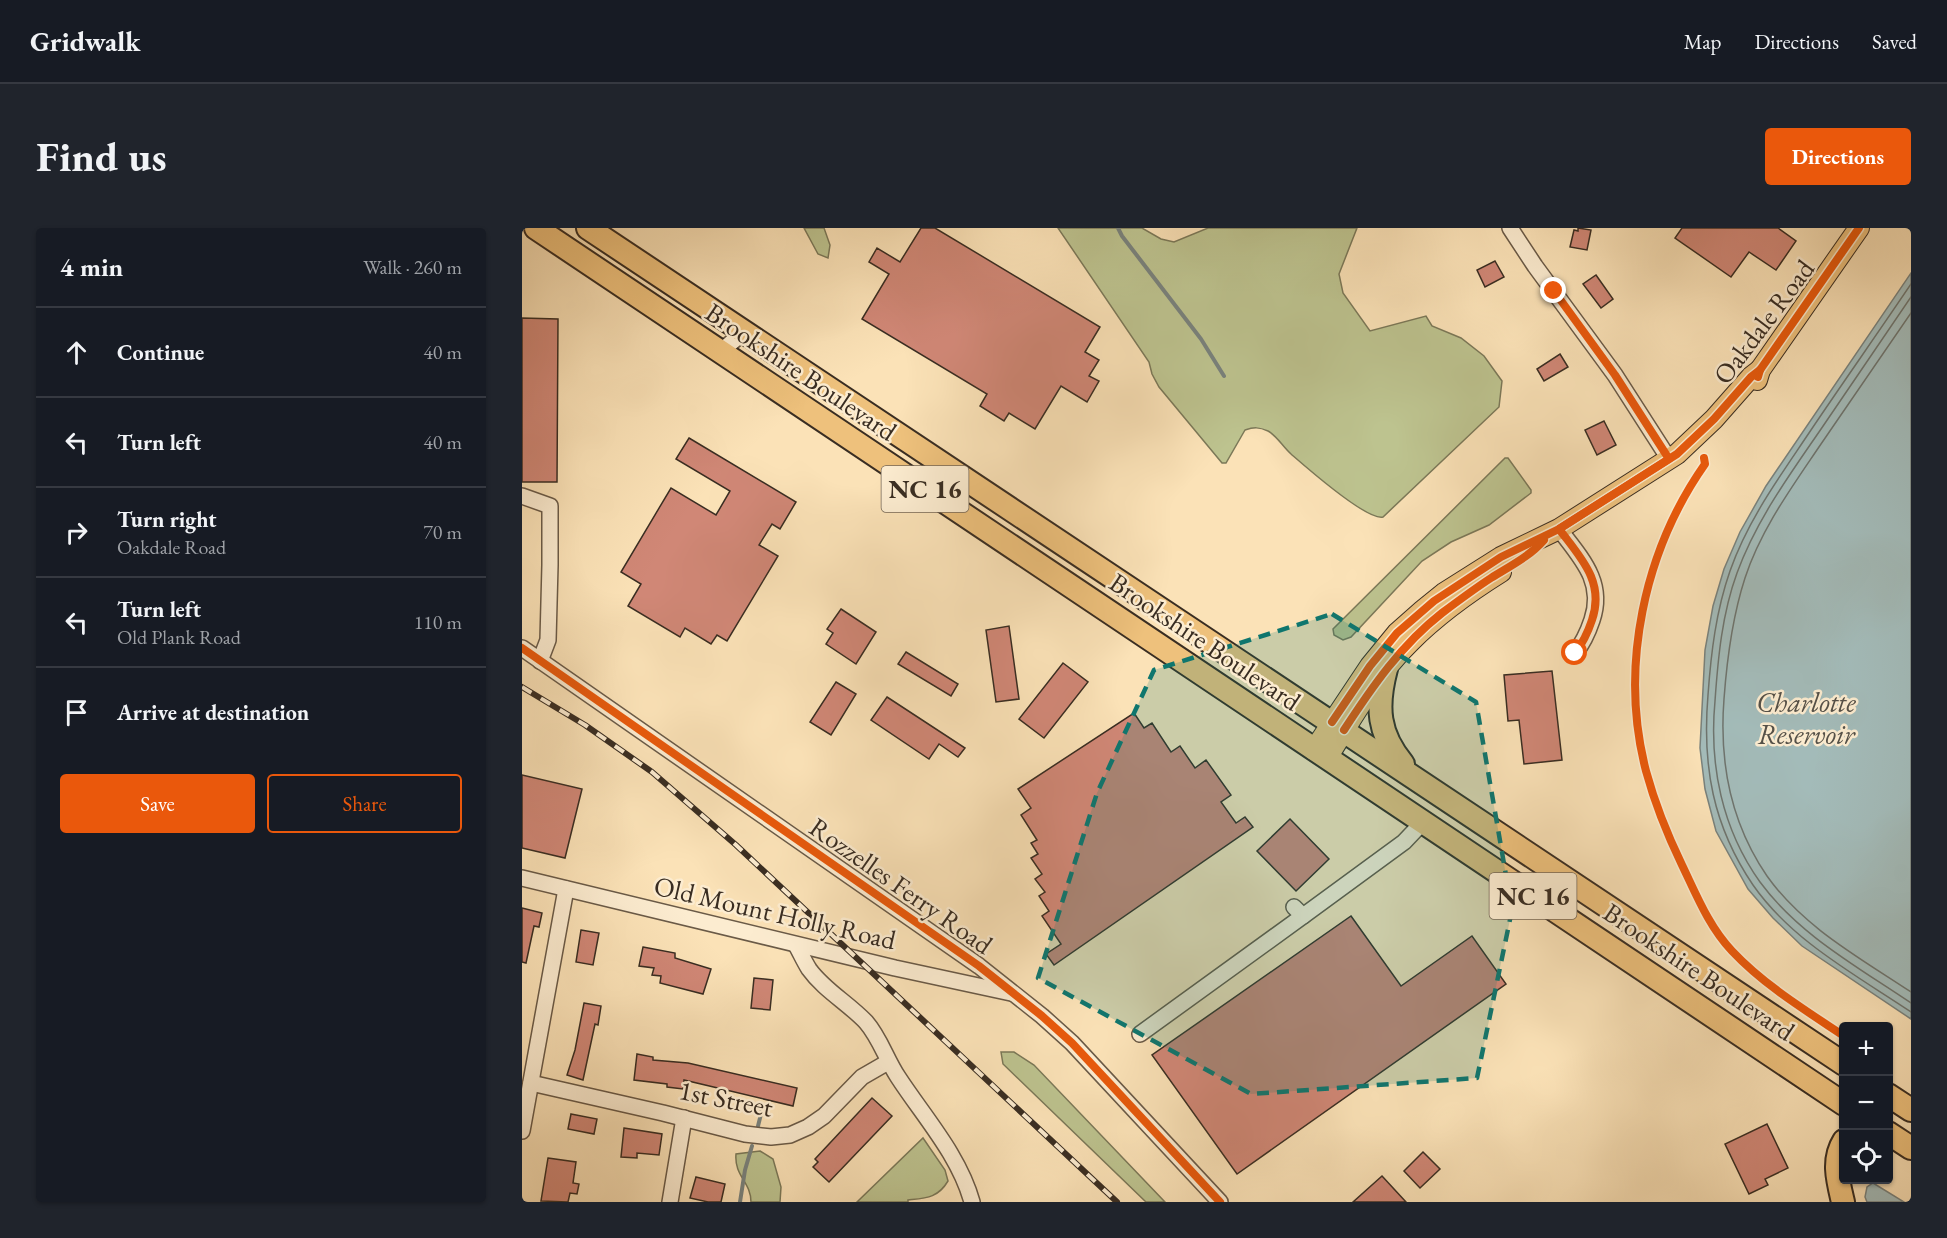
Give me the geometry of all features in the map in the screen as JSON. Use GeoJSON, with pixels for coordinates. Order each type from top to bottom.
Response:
{"type":"FeatureCollection","features":[{"type":"Feature","properties":{"kind":"highway","name":"Brookshire Boulevard"},"geometry":{"type":"LineString","coordinates":[[536,228],[1839,1101]]}},
{"type":"Feature","properties":{"kind":"highway","name":"Brookshire Boulevard"},"geometry":{"type":"LineString","coordinates":[[588,228],[1839,1061]]}},
{"type":"Feature","properties":{"kind":"highway"},"geometry":{"type":"LineString","coordinates":[[1386,669],[1380,696],[1384,734],[1391,748],[1414,777]]}},
{"type":"Feature","properties":{"kind":"highway"},"geometry":{"type":"LineString","coordinates":[[1893,1098],[1911,1110]]}},
{"type":"Feature","properties":{"kind":"highway"},"geometry":{"type":"LineString","coordinates":[[1893,1136],[1911,1148]]}},
{"type":"Feature","properties":{"kind":"highway"},"geometry":{"type":"LineString","coordinates":[[1839,1150],[1836,1167],[1839,1182]]}},
{"type":"Feature","properties":{"kind":"highway"},"geometry":{"type":"LineString","coordinates":[[1839,1184],[1843,1202]]}},
{"type":"Feature","properties":{"kind":"main road","name":"Oakdale Road"},"geometry":{"type":"LineString","coordinates":[[1321,754],[1370,666],[1397,633],[1423,610],[1501,557],[1553,532],[1673,456],[1724,409],[1751,377],[1760,370],[1859,228]]}},
{"type":"Feature","properties":{"kind":"main road","name":"Oakdale Road"},"geometry":{"type":"LineString","coordinates":[[1338,726],[1410,642],[1442,614],[1528,556],[1553,532]]}},
{"type":"Feature","properties":{"kind":"street"},"geometry":{"type":"LineString","coordinates":[[1510,228],[1534,266],[1673,456]]}},
{"type":"Feature","properties":{"kind":"street"},"geometry":{"type":"LineString","coordinates":[[720,352],[744,333]]}},
{"type":"Feature","properties":{"kind":"street"},"geometry":{"type":"LineString","coordinates":[[522,496],[550,506],[548,640],[540,661]]}},
{"type":"Feature","properties":{"kind":"street"},"geometry":{"type":"LineString","coordinates":[[1553,532],[1585,563],[1596,589],[1596,609],[1587,635],[1575,653]]}},
{"type":"Feature","properties":{"kind":"street","name":"Rozzelles Ferry Road"},"geometry":{"type":"LineString","coordinates":[[522,648],[979,966],[1017,995],[1080,1051],[1220,1202]]}},
{"type":"Feature","properties":{"kind":"street"},"geometry":{"type":"LineString","coordinates":[[1140,1034],[1298,911],[1404,842],[1423,822]]}},
{"type":"Feature","properties":{"kind":"street","name":"Old Mount Holly Road"},"geometry":{"type":"LineString","coordinates":[[522,878],[796,945],[1017,995]]}},
{"type":"Feature","properties":{"kind":"street"},"geometry":{"type":"LineString","coordinates":[[522,1131],[566,889]]}},
{"type":"Feature","properties":{"kind":"street"},"geometry":{"type":"LineString","coordinates":[[796,945],[808,968],[817,979],[866,1022],[888,1062],[958,1165],[972,1202]]}},
{"type":"Feature","properties":{"kind":"street","name":"1st Street"},"geometry":{"type":"LineString","coordinates":[[531,1083],[758,1136],[790,1136],[824,1116],[862,1077],[888,1062]]}},
{"type":"Feature","properties":{"kind":"street"},"geometry":{"type":"LineString","coordinates":[[670,1202],[684,1118]]}},
{"type":"Feature","properties":{"kind":"highlighted area"},"geometry":{"type":"Polygon","coordinates":[[[1332,614],[1476,702],[1512,910],[1477,1078],[1251,1094],[1038,978],[1097,793],[1154,670],[1332,614]]]}},
{"type":"Feature","properties":{"kind":"green space"},"geometry":{"type":"Polygon","coordinates":[[[804,228],[824,228],[830,245],[828,258],[818,254],[804,228]]]}},
{"type":"Feature","properties":{"kind":"green space"},"geometry":{"type":"Polygon","coordinates":[[[1058,228],[1142,228],[1161,239],[1174,242],[1208,228],[1357,228],[1339,274],[1343,293],[1370,331],[1426,316],[1432,326],[1461,338],[1484,356],[1502,381],[1499,407],[1383,517],[1364,511],[1337,492],[1291,454],[1268,431],[1256,428],[1245,430],[1226,463],[1222,463],[1159,387],[1149,362],[1058,228]]]}},
{"type":"Feature","properties":{"kind":"green space"},"geometry":{"type":"Polygon","coordinates":[[[1505,458],[1508,458],[1531,493],[1489,525],[1451,542],[1422,561],[1351,637],[1343,640],[1334,635],[1333,629],[1505,458]]]}},
{"type":"Feature","properties":{"kind":"green space"},"geometry":{"type":"Polygon","coordinates":[[[1001,1052],[1014,1052],[1034,1065],[1165,1202],[1146,1202],[1003,1064],[1001,1052]]]}},
{"type":"Feature","properties":{"kind":"green space"},"geometry":{"type":"Polygon","coordinates":[[[923,1138],[945,1170],[948,1181],[940,1191],[931,1196],[908,1200],[908,1202],[857,1202],[923,1138]]]}},
{"type":"Feature","properties":{"kind":"green space"},"geometry":{"type":"Polygon","coordinates":[[[760,1151],[773,1159],[781,1187],[780,1202],[751,1202],[748,1189],[740,1174],[736,1154],[760,1151]]]}},
{"type":"Feature","properties":{"kind":"water","name":"Charlotte Reservoir"},"geometry":{"type":"Polygon","coordinates":[[[1911,273],[1911,1019],[1802,946],[1748,889],[1716,831],[1705,789],[1700,748],[1705,650],[1713,606],[1724,569],[1740,532],[1766,486],[1911,273]]]}},
{"type":"Feature","properties":{"kind":"water"},"geometry":{"type":"Polygon","coordinates":[[[1875,1184],[1904,1202],[1867,1202],[1865,1197],[1867,1187],[1875,1184]]]}},
{"type":"Feature","properties":{"kind":"building"},"geometry":{"type":"Polygon","coordinates":[[[921,228],[935,228],[1100,327],[1085,352],[1099,360],[1089,376],[1099,381],[1087,402],[1061,386],[1035,429],[1009,413],[1004,421],[980,406],[987,394],[862,319],[889,274],[869,262],[877,248],[900,262],[921,228]]]}},
{"type":"Feature","properties":{"kind":"building"},"geometry":{"type":"Polygon","coordinates":[[[1578,228],[1591,230],[1587,250],[1570,247],[1574,230],[1578,231],[1578,228]]]}},
{"type":"Feature","properties":{"kind":"building"},"geometry":{"type":"Polygon","coordinates":[[[1682,228],[1778,228],[1796,241],[1776,270],[1749,252],[1731,277],[1675,238],[1682,228]]]}},
{"type":"Feature","properties":{"kind":"building"},"geometry":{"type":"Polygon","coordinates":[[[1495,261],[1504,277],[1485,287],[1477,270],[1495,261]]]}},
{"type":"Feature","properties":{"kind":"building"},"geometry":{"type":"Polygon","coordinates":[[[1596,275],[1613,299],[1601,308],[1583,284],[1596,275]]]}},
{"type":"Feature","properties":{"kind":"building"},"geometry":{"type":"Polygon","coordinates":[[[522,318],[558,319],[557,482],[522,482],[522,318]]]}},
{"type":"Feature","properties":{"kind":"building"},"geometry":{"type":"Polygon","coordinates":[[[1560,354],[1568,367],[1544,381],[1537,369],[1560,354]]]}},
{"type":"Feature","properties":{"kind":"building"},"geometry":{"type":"Polygon","coordinates":[[[1604,421],[1616,445],[1597,455],[1585,430],[1604,421]]]}},
{"type":"Feature","properties":{"kind":"building"},"geometry":{"type":"Polygon","coordinates":[[[689,438],[796,502],[780,529],[772,524],[759,545],[778,556],[727,641],[717,635],[711,644],[685,628],[680,637],[628,606],[641,584],[621,572],[671,488],[716,515],[730,491],[676,459],[689,438]]]}},
{"type":"Feature","properties":{"kind":"building"},"geometry":{"type":"Polygon","coordinates":[[[841,609],[876,632],[856,664],[826,644],[833,633],[827,629],[841,609]]]}},
{"type":"Feature","properties":{"kind":"building"},"geometry":{"type":"Polygon","coordinates":[[[1009,626],[1019,699],[996,702],[986,630],[1009,626]]]}},
{"type":"Feature","properties":{"kind":"building"},"geometry":{"type":"Polygon","coordinates":[[[906,652],[958,684],[951,696],[898,664],[906,652]]]}},
{"type":"Feature","properties":{"kind":"building"},"geometry":{"type":"Polygon","coordinates":[[[1063,663],[1088,682],[1044,738],[1019,719],[1063,663]]]}},
{"type":"Feature","properties":{"kind":"building"},"geometry":{"type":"Polygon","coordinates":[[[1552,671],[1562,760],[1524,764],[1519,720],[1508,721],[1504,675],[1552,671]]]}},
{"type":"Feature","properties":{"kind":"building"},"geometry":{"type":"Polygon","coordinates":[[[836,682],[856,694],[831,735],[810,722],[836,682]]]}},
{"type":"Feature","properties":{"kind":"building"},"geometry":{"type":"Polygon","coordinates":[[[887,697],[965,748],[958,757],[939,744],[929,759],[871,720],[887,697]]]}},
{"type":"Feature","properties":{"kind":"building"},"geometry":{"type":"Polygon","coordinates":[[[1134,713],[1144,728],[1152,723],[1171,752],[1180,746],[1195,768],[1206,760],[1231,795],[1221,802],[1236,823],[1245,817],[1253,827],[1054,965],[1046,954],[1061,944],[1042,916],[1049,911],[1039,896],[1045,892],[1035,879],[1042,874],[1031,858],[1038,854],[1031,843],[1037,840],[1021,815],[1031,808],[1018,789],[1134,713]]]}},
{"type":"Feature","properties":{"kind":"building"},"geometry":{"type":"Polygon","coordinates":[[[522,775],[582,789],[565,858],[522,848],[522,775]]]}},
{"type":"Feature","properties":{"kind":"building"},"geometry":{"type":"Polygon","coordinates":[[[1290,819],[1329,859],[1296,891],[1257,851],[1290,819]]]}},
{"type":"Feature","properties":{"kind":"building"},"geometry":{"type":"Polygon","coordinates":[[[522,908],[542,913],[539,927],[534,926],[526,963],[522,962],[522,908]]]}},
{"type":"Feature","properties":{"kind":"building"},"geometry":{"type":"Polygon","coordinates":[[[1351,916],[1401,986],[1472,936],[1506,984],[1237,1174],[1152,1055],[1351,916]]]}},
{"type":"Feature","properties":{"kind":"building"},"geometry":{"type":"Polygon","coordinates":[[[581,930],[599,933],[593,965],[576,962],[581,930]]]}},
{"type":"Feature","properties":{"kind":"building"},"geometry":{"type":"Polygon","coordinates":[[[643,947],[675,953],[675,958],[711,969],[703,994],[660,983],[661,976],[652,975],[654,968],[639,966],[643,947]]]}},
{"type":"Feature","properties":{"kind":"building"},"geometry":{"type":"Polygon","coordinates":[[[754,978],[773,980],[770,1010],[751,1008],[754,978]]]}},
{"type":"Feature","properties":{"kind":"building"},"geometry":{"type":"Polygon","coordinates":[[[584,1003],[601,1006],[583,1080],[567,1075],[575,1050],[584,1003]]]}},
{"type":"Feature","properties":{"kind":"building"},"geometry":{"type":"Polygon","coordinates":[[[637,1054],[653,1057],[653,1060],[688,1063],[797,1088],[793,1106],[684,1080],[683,1089],[667,1087],[667,1084],[634,1080],[637,1054]]]}},
{"type":"Feature","properties":{"kind":"building"},"geometry":{"type":"Polygon","coordinates":[[[872,1098],[892,1116],[829,1182],[813,1167],[818,1162],[815,1159],[872,1098]]]}},
{"type":"Feature","properties":{"kind":"building"},"geometry":{"type":"Polygon","coordinates":[[[571,1114],[597,1119],[594,1134],[568,1129],[571,1114]]]}},
{"type":"Feature","properties":{"kind":"building"},"geometry":{"type":"Polygon","coordinates":[[[1767,1124],[1788,1168],[1765,1179],[1768,1185],[1749,1194],[1725,1144],[1767,1124]]]}},
{"type":"Feature","properties":{"kind":"building"},"geometry":{"type":"Polygon","coordinates":[[[624,1128],[662,1134],[659,1155],[637,1153],[637,1158],[621,1157],[624,1128]]]}},
{"type":"Feature","properties":{"kind":"building"},"geometry":{"type":"Polygon","coordinates":[[[1423,1152],[1440,1169],[1420,1188],[1404,1171],[1423,1152]]]}},
{"type":"Feature","properties":{"kind":"building"},"geometry":{"type":"Polygon","coordinates":[[[548,1158],[576,1162],[573,1183],[579,1184],[577,1194],[570,1193],[568,1202],[541,1201],[548,1158]]]}},
{"type":"Feature","properties":{"kind":"building"},"geometry":{"type":"Polygon","coordinates":[[[1382,1176],[1406,1202],[1353,1202],[1382,1176]]]}},
{"type":"Feature","properties":{"kind":"building"},"geometry":{"type":"Polygon","coordinates":[[[696,1177],[725,1184],[721,1202],[690,1198],[696,1177]]]}},
{"type":"Feature","properties":{"kind":"waterway"},"geometry":{"type":"LineString","coordinates":[[1118,228],[1201,339],[1224,376]]}},
{"type":"Feature","properties":{"kind":"waterway"},"geometry":{"type":"LineString","coordinates":[[758,1126],[762,1110]]}},
{"type":"Feature","properties":{"kind":"waterway"},"geometry":{"type":"LineString","coordinates":[[740,1202],[745,1170],[752,1146]]}},
{"type":"Feature","properties":{"kind":"railway"},"geometry":{"type":"LineString","coordinates":[[522,687],[585,725],[652,772],[736,845],[1117,1202]]}},
{"type":"Feature","properties":{"kind":"cycle path"},"geometry":{"type":"LineString","coordinates":[[1758,377],[1760,370],[1859,228]]}},
{"type":"Feature","properties":{"kind":"cycle path"},"geometry":{"type":"LineString","coordinates":[[1332,722],[1370,666],[1397,633],[1434,601],[1501,557],[1559,529],[1677,454],[1760,370]]}},
{"type":"Feature","properties":{"kind":"cycle path"},"geometry":{"type":"LineString","coordinates":[[1704,458],[1705,464],[1666,534],[1652,572],[1642,611],[1635,691],[1638,732],[1646,771],[1666,830],[1716,932],[1744,963],[1771,986],[1839,1033]]}},
{"type":"Feature","properties":{"kind":"cycle path"},"geometry":{"type":"LineString","coordinates":[[1344,730],[1388,667],[1427,625],[1472,591],[1526,556],[1544,540]]}},
{"type":"Feature","properties":{"kind":"cycle path"},"geometry":{"type":"LineString","coordinates":[[522,648],[979,966],[1042,1016],[1072,1043],[1220,1202]]}},
{"type":"Feature","properties":{"kind":"route"},"geometry":{"type":"LineString","coordinates":[[1554,291],[1615,375],[1669,459],[1559,529],[1585,563],[1596,589],[1596,609],[1587,635],[1575,653]]}}]}
